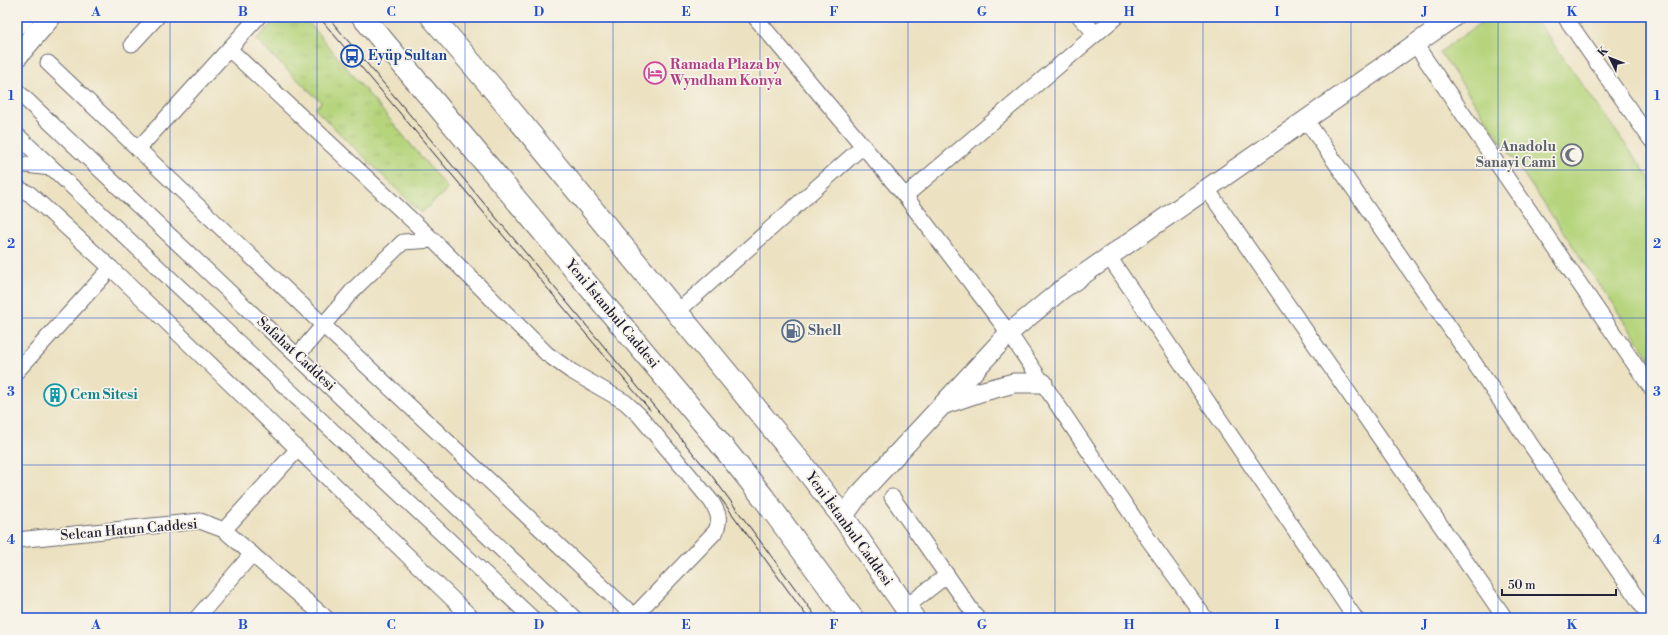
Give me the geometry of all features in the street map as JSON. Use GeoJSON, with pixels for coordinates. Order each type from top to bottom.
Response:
{"type":"FeatureCollection","features":[{"type":"Feature","properties":{"kind":"highway","name":"Yeni İstanbul Caddesi"},"geometry":{"type":"LineString","coordinates":[[364,17],[711,432],[763,497],[852,618]]}},
{"type":"Feature","properties":{"kind":"highway","name":"Yeni İstanbul Caddesi"},"geometry":{"type":"LineString","coordinates":[[432,17],[490,85],[843,517],[910,612]]}},
{"type":"Feature","properties":{"kind":"main road"},"geometry":{"type":"LineString","coordinates":[[17,24],[23,17]]}},
{"type":"Feature","properties":{"kind":"main road"},"geometry":{"type":"LineString","coordinates":[[17,56],[50,17]]}},
{"type":"Feature","properties":{"kind":"street"},"geometry":{"type":"LineString","coordinates":[[132,44],[157,17]]}},
{"type":"Feature","properties":{"kind":"street"},"geometry":{"type":"LineString","coordinates":[[138,149],[258,17]]}},
{"type":"Feature","properties":{"kind":"street"},"geometry":{"type":"LineString","coordinates":[[755,17],[905,196],[1009,332],[1146,536],[1205,618]]}},
{"type":"Feature","properties":{"kind":"street"},"geometry":{"type":"LineString","coordinates":[[1080,17],[1096,34]]}},
{"type":"Feature","properties":{"kind":"street"},"geometry":{"type":"LineString","coordinates":[[905,196],[1116,17]]}},
{"type":"Feature","properties":{"kind":"street"},"geometry":{"type":"LineString","coordinates":[[843,517],[858,496],[1009,332],[1061,290],[1454,17]]}},
{"type":"Feature","properties":{"kind":"street"},"geometry":{"type":"LineString","coordinates":[[1565,17],[1651,140]]}},
{"type":"Feature","properties":{"kind":"street"},"geometry":{"type":"LineString","coordinates":[[1415,44],[1651,388]]}},
{"type":"Feature","properties":{"kind":"street"},"geometry":{"type":"LineString","coordinates":[[48,63],[323,325],[635,617],[716,531],[719,522],[718,514],[712,502],[639,415],[625,402],[571,371],[547,354],[432,240],[229,49]]}},
{"type":"Feature","properties":{"kind":"street","name":"Safahat Caddesi"},"geometry":{"type":"LineString","coordinates":[[17,91],[298,355],[574,618]]}},
{"type":"Feature","properties":{"kind":"street"},"geometry":{"type":"LineString","coordinates":[[1306,120],[1650,617]]}},
{"type":"Feature","properties":{"kind":"street"},"geometry":{"type":"LineString","coordinates":[[17,135],[532,618]]}},
{"type":"Feature","properties":{"kind":"street"},"geometry":{"type":"LineString","coordinates":[[676,313],[863,146]]}},
{"type":"Feature","properties":{"kind":"street"},"geometry":{"type":"LineString","coordinates":[[17,164],[51,168]]}},
{"type":"Feature","properties":{"kind":"street"},"geometry":{"type":"LineString","coordinates":[[17,188],[30,194],[111,268],[472,618]]}},
{"type":"Feature","properties":{"kind":"street"},"geometry":{"type":"LineString","coordinates":[[1207,189],[1505,618]]}},
{"type":"Feature","properties":{"kind":"street"},"geometry":{"type":"LineString","coordinates":[[298,355],[353,290],[403,242],[432,240]]}},
{"type":"Feature","properties":{"kind":"street"},"geometry":{"type":"LineString","coordinates":[[1109,257],[1355,618]]}},
{"type":"Feature","properties":{"kind":"street"},"geometry":{"type":"LineString","coordinates":[[17,371],[111,268]]}},
{"type":"Feature","properties":{"kind":"street"},"geometry":{"type":"LineString","coordinates":[[941,406],[980,392],[1014,383],[1043,383]]}},
{"type":"Feature","properties":{"kind":"street"},"geometry":{"type":"LineString","coordinates":[[224,530],[297,450]]}},
{"type":"Feature","properties":{"kind":"street"},"geometry":{"type":"LineString","coordinates":[[892,497],[977,618]]}},
{"type":"Feature","properties":{"kind":"street","name":"Selcan Hatun Caddesi"},"geometry":{"type":"LineString","coordinates":[[17,540],[200,521],[224,530],[326,618]]}},
{"type":"Feature","properties":{"kind":"street"},"geometry":{"type":"LineString","coordinates":[[197,618],[252,554]]}},
{"type":"Feature","properties":{"kind":"street"},"geometry":{"type":"LineString","coordinates":[[910,612],[947,575]]}},
{"type":"Feature","properties":{"kind":"green space"},"geometry":{"type":"Polygon","coordinates":[[[278,17],[304,17],[448,189],[421,213],[315,109],[321,102],[256,40],[278,17]]]}},
{"type":"Feature","properties":{"kind":"green space"},"geometry":{"type":"Polygon","coordinates":[[[1489,17],[1534,17],[1651,180],[1651,360],[1440,52],[1489,17]]]}},
{"type":"Feature","properties":{"kind":"tram line"},"geometry":{"type":"LineString","coordinates":[[319,17],[650,410]]}},
{"type":"Feature","properties":{"kind":"tram line"},"geometry":{"type":"LineString","coordinates":[[328,17],[712,476],[817,618]]}},
{"type":"Feature","properties":{"kind":"tram line"},"geometry":{"type":"LineString","coordinates":[[719,496],[808,618]]}},
{"type":"Feature","properties":{"kind":"place","name":"Eyüp Sultan"},"geometry":{"type":"Point","coordinates":[352,56]}},
{"type":"Feature","properties":{"kind":"place","name":"Ramada Plaza by Wyndham Konya"},"geometry":{"type":"Point","coordinates":[655,73]}},
{"type":"Feature","properties":{"kind":"place","name":"Anadolu Sanayi Cami"},"geometry":{"type":"Point","coordinates":[1572,155]}},
{"type":"Feature","properties":{"kind":"place","name":"Shell"},"geometry":{"type":"Point","coordinates":[793,331]}},
{"type":"Feature","properties":{"kind":"place","name":"Cem Sitesi"},"geometry":{"type":"Point","coordinates":[55,395]}}]}
